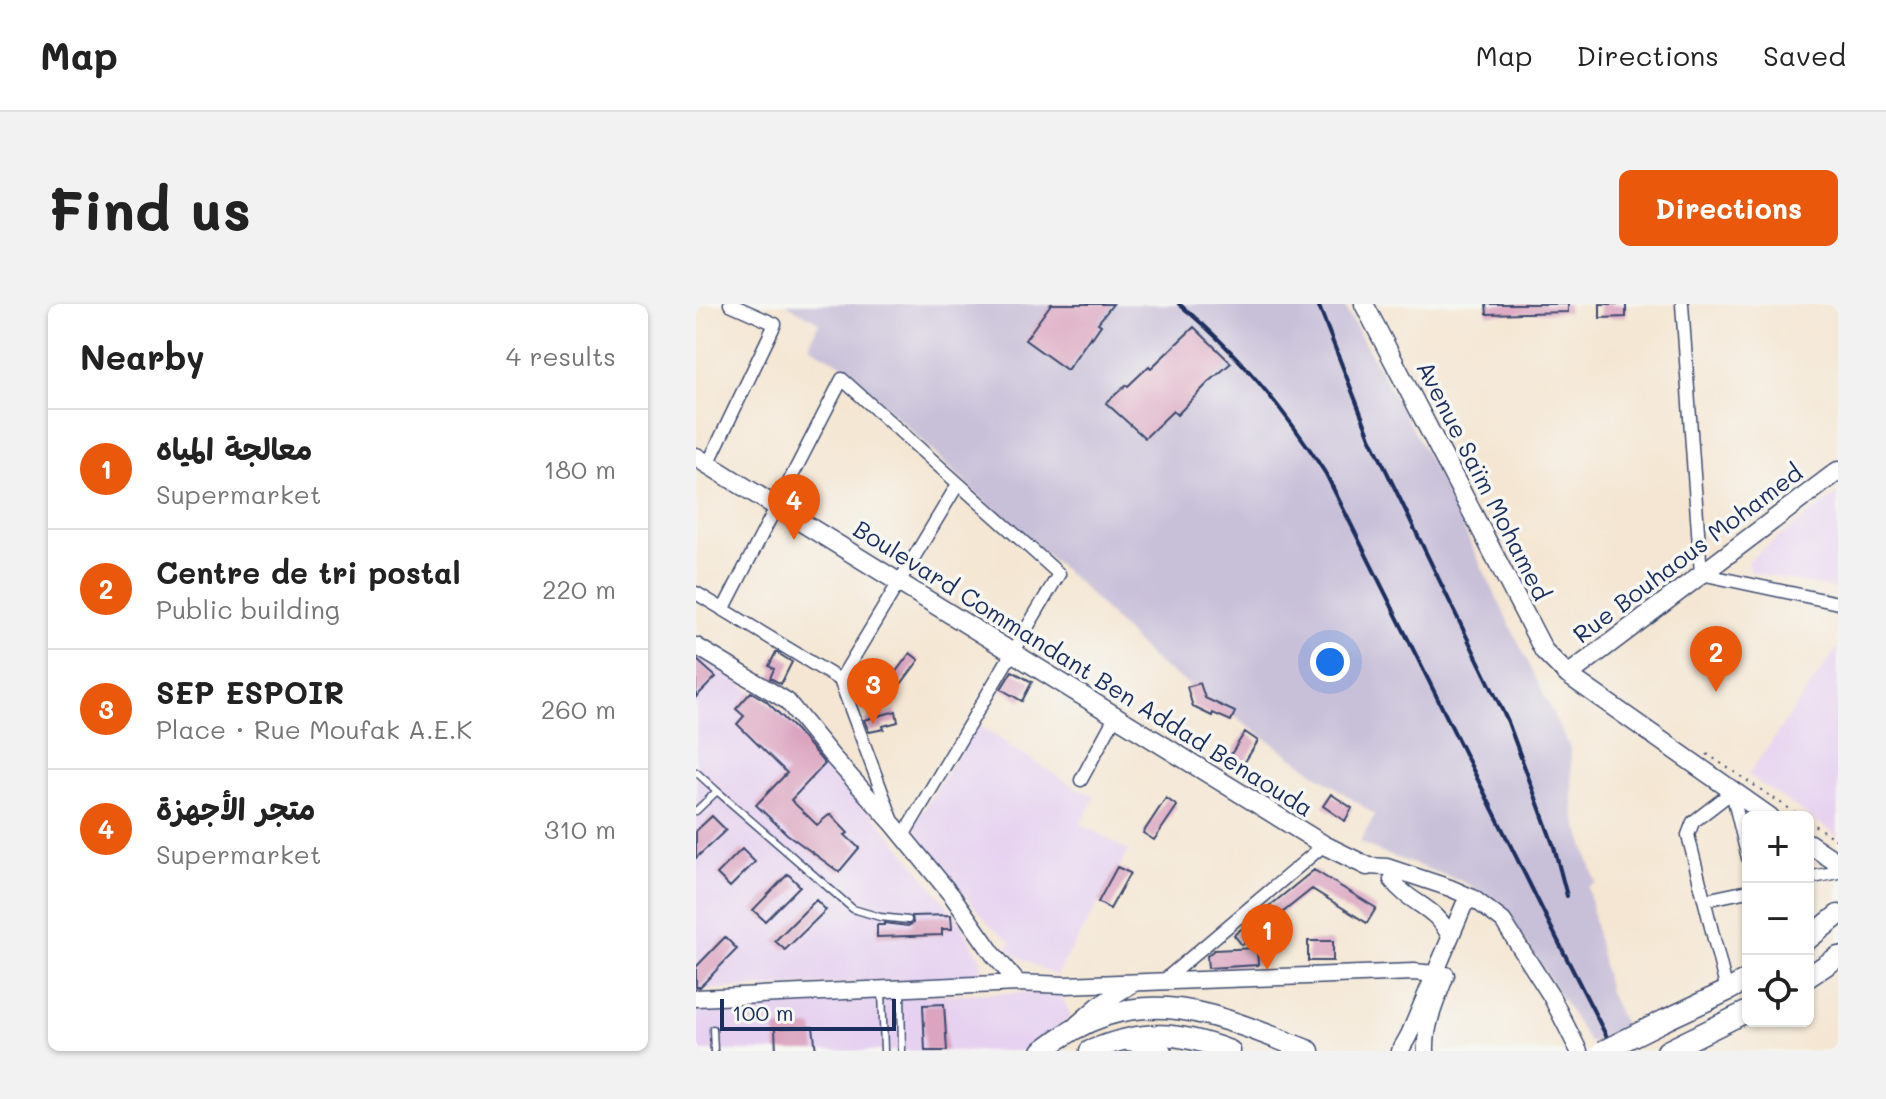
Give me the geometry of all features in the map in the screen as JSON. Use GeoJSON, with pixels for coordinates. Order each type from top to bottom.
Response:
{"type":"FeatureCollection","features":[{"type":"Feature","properties":{"kind":"main road","name":"Avenue Saïm Mohamed"},"geometry":{"type":"LineString","coordinates":[[1364,304],[1544,651],[1568,675],[1761,811]]}},
{"type":"Feature","properties":{"kind":"main road","name":"Boulevard Commandant Ben Addad Benaouda"},"geometry":{"type":"LineString","coordinates":[[702,461],[1324,845],[1367,866]]}},
{"type":"Feature","properties":{"kind":"main road","name":"Rue Bouhaous Mohamed"},"geometry":{"type":"LineString","coordinates":[[1568,675],[1838,471]]}},
{"type":"Feature","properties":{"kind":"main road"},"geometry":{"type":"LineString","coordinates":[[1814,847],[1838,863]]}},
{"type":"Feature","properties":{"kind":"main road"},"geometry":{"type":"LineString","coordinates":[[1814,934],[1838,915]]}},
{"type":"Feature","properties":{"kind":"main road"},"geometry":{"type":"LineString","coordinates":[[1814,973],[1838,957]]}},
{"type":"Feature","properties":{"kind":"main road"},"geometry":{"type":"LineString","coordinates":[[1603,1051],[1742,982]]}},
{"type":"Feature","properties":{"kind":"main road"},"geometry":{"type":"LineString","coordinates":[[1042,1051],[1082,1024],[1114,1012],[1156,1007],[1218,1017],[1309,1051]]}},
{"type":"Feature","properties":{"kind":"main road"},"geometry":{"type":"LineString","coordinates":[[1672,1048],[1742,1014]]}},
{"type":"Feature","properties":{"kind":"main road"},"geometry":{"type":"LineString","coordinates":[[1090,1051],[1140,1036],[1179,1035],[1230,1051]]}},
{"type":"Feature","properties":{"kind":"street"},"geometry":{"type":"LineString","coordinates":[[702,461],[775,324],[730,304]]}},
{"type":"Feature","properties":{"kind":"street"},"geometry":{"type":"LineString","coordinates":[[1682,304],[1701,574],[1838,603]]}},
{"type":"Feature","properties":{"kind":"street"},"geometry":{"type":"LineString","coordinates":[[723,610],[842,379],[1059,574],[898,830]]}},
{"type":"Feature","properties":{"kind":"street"},"geometry":{"type":"LineString","coordinates":[[840,680],[958,484]]}},
{"type":"Feature","properties":{"kind":"street"},"geometry":{"type":"LineString","coordinates":[[696,593],[840,680],[898,830]]}},
{"type":"Feature","properties":{"kind":"street"},"geometry":{"type":"LineString","coordinates":[[696,646],[787,701],[953,897],[993,954],[1018,983]]}},
{"type":"Feature","properties":{"kind":"street"},"geometry":{"type":"LineString","coordinates":[[1081,780],[1115,717]]}},
{"type":"Feature","properties":{"kind":"street"},"geometry":{"type":"LineString","coordinates":[[1727,991],[1688,835],[1693,822],[1732,792],[1742,833]]}},
{"type":"Feature","properties":{"kind":"street"},"geometry":{"type":"LineString","coordinates":[[1163,981],[1324,845]]}},
{"type":"Feature","properties":{"kind":"street","name":"Boulevard Commandant Ben Addad Benaouda"},"geometry":{"type":"LineString","coordinates":[[1367,866],[1392,880],[1470,904]]}},
{"type":"Feature","properties":{"kind":"street","name":"Boulevard Commandant Ben Addad Benaouda"},"geometry":{"type":"LineString","coordinates":[[1367,866],[1387,867],[1450,888],[1515,939],[1551,996],[1579,1051]]}},
{"type":"Feature","properties":{"kind":"street"},"geometry":{"type":"LineString","coordinates":[[1814,877],[1838,872]]}},
{"type":"Feature","properties":{"kind":"street"},"geometry":{"type":"LineString","coordinates":[[1392,880],[1404,894],[1436,916],[1450,937]]}},
{"type":"Feature","properties":{"kind":"street"},"geometry":{"type":"LineString","coordinates":[[1705,900],[1742,892]]}},
{"type":"Feature","properties":{"kind":"street"},"geometry":{"type":"LineString","coordinates":[[1426,1051],[1426,1030],[1450,937],[1470,904]]}},
{"type":"Feature","properties":{"kind":"street"},"geometry":{"type":"LineString","coordinates":[[1400,1051],[1470,904]]}},
{"type":"Feature","properties":{"kind":"street"},"geometry":{"type":"LineString","coordinates":[[991,984],[993,954]]}},
{"type":"Feature","properties":{"kind":"street"},"geometry":{"type":"LineString","coordinates":[[696,998],[1018,983],[1065,985],[1409,973],[1441,969]]}},
{"type":"Feature","properties":{"kind":"street"},"geometry":{"type":"LineString","coordinates":[[1069,1031],[1099,1005],[1136,982]]}},
{"type":"Feature","properties":{"kind":"street"},"geometry":{"type":"LineString","coordinates":[[1065,985],[1077,993],[1080,1004],[1079,1016],[1069,1031]]}},
{"type":"Feature","properties":{"kind":"street"},"geometry":{"type":"LineString","coordinates":[[1120,1040],[1163,1051]]}},
{"type":"Feature","properties":{"kind":"lane"},"geometry":{"type":"LineString","coordinates":[[696,772],[853,909],[880,917],[908,920]]}},
{"type":"Feature","properties":{"kind":"lane"},"geometry":{"type":"LineString","coordinates":[[696,811],[717,791]]}},
{"type":"Feature","properties":{"kind":"lane"},"geometry":{"type":"LineString","coordinates":[[882,989],[884,1051]]}},
{"type":"Feature","properties":{"kind":"lane"},"geometry":{"type":"LineString","coordinates":[[901,989],[902,1051]]}},
{"type":"Feature","properties":{"kind":"lane"},"geometry":{"type":"LineString","coordinates":[[713,1029],[714,1051]]}},
{"type":"Feature","properties":{"kind":"path"},"geometry":{"type":"LineString","coordinates":[[1699,748],[1793,811]]}},
{"type":"Feature","properties":{"kind":"path"},"geometry":{"type":"LineString","coordinates":[[1814,825],[1838,841]]}},
{"type":"Feature","properties":{"kind":"shaded area"},"geometry":{"type":"Polygon","coordinates":[[[786,304],[1343,304],[1434,468],[1570,749],[1574,814],[1596,883],[1588,887],[1598,942],[1609,992],[1625,1027],[1590,1043],[1501,908],[1464,882],[1360,842],[1375,815],[1152,659],[1082,586],[979,496],[843,365],[809,346],[819,322],[786,304]]]}},
{"type":"Feature","properties":{"kind":"shaded area"},"geometry":{"type":"Polygon","coordinates":[[[1838,493],[1838,590],[1750,572],[1747,561],[1838,493]]]}},
{"type":"Feature","properties":{"kind":"shaded area"},"geometry":{"type":"Polygon","coordinates":[[[1838,647],[1838,836],[1814,820],[1814,811],[1801,811],[1748,775],[1838,647]]]}},
{"type":"Feature","properties":{"kind":"shaded area"},"geometry":{"type":"Polygon","coordinates":[[[696,654],[782,712],[891,835],[959,920],[982,962],[979,977],[696,990],[696,654]]]}},
{"type":"Feature","properties":{"kind":"shaded area"},"geometry":{"type":"Polygon","coordinates":[[[977,724],[1095,797],[1081,824],[1129,851],[1056,976],[1013,954],[1007,946],[1012,942],[989,924],[911,830],[977,724]]]}},
{"type":"Feature","properties":{"kind":"shaded area"},"geometry":{"type":"Polygon","coordinates":[[[1059,991],[1071,1016],[1029,1051],[696,1051],[696,1003],[1059,991]]]}},
{"type":"Feature","properties":{"kind":"building"},"geometry":{"type":"Polygon","coordinates":[[[1051,304],[1113,304],[1067,370],[1025,340],[1051,304]]]}},
{"type":"Feature","properties":{"kind":"building"},"geometry":{"type":"Polygon","coordinates":[[[1486,304],[1568,304],[1568,312],[1487,314],[1486,304]]]}},
{"type":"Feature","properties":{"kind":"building"},"geometry":{"type":"Polygon","coordinates":[[[1600,304],[1626,304],[1626,317],[1600,318],[1600,304]]]}},
{"type":"Feature","properties":{"kind":"building"},"geometry":{"type":"Polygon","coordinates":[[[1194,327],[1231,363],[1177,415],[1173,411],[1145,438],[1106,403],[1149,366],[1151,368],[1194,327]]]}},
{"type":"Feature","properties":{"kind":"building"},"geometry":{"type":"Polygon","coordinates":[[[776,652],[792,662],[781,684],[770,678],[774,669],[769,666],[776,652]]]}},
{"type":"Feature","properties":{"kind":"building"},"geometry":{"type":"Polygon","coordinates":[[[910,653],[919,660],[901,684],[892,677],[910,653]]]}},
{"type":"Feature","properties":{"kind":"building"},"geometry":{"type":"Polygon","coordinates":[[[696,659],[716,677],[696,697],[696,659]]]}},
{"type":"Feature","properties":{"kind":"building"},"geometry":{"type":"Polygon","coordinates":[[[1012,671],[1032,682],[1022,701],[1001,689],[1012,671]]]}},
{"type":"Feature","properties":{"kind":"building"},"geometry":{"type":"Polygon","coordinates":[[[1200,683],[1205,698],[1235,712],[1231,721],[1193,707],[1187,687],[1200,683]]]}},
{"type":"Feature","properties":{"kind":"building"},"geometry":{"type":"Polygon","coordinates":[[[751,692],[766,701],[796,730],[825,764],[791,800],[817,825],[830,814],[859,848],[839,872],[787,834],[756,805],[787,773],[737,724],[744,716],[736,709],[751,692]]]}},
{"type":"Feature","properties":{"kind":"building"},"geometry":{"type":"Polygon","coordinates":[[[896,711],[898,722],[869,732],[864,720],[896,711]]]}},
{"type":"Feature","properties":{"kind":"building"},"geometry":{"type":"Polygon","coordinates":[[[1245,732],[1258,741],[1241,768],[1228,759],[1245,732]]]}},
{"type":"Feature","properties":{"kind":"building"},"geometry":{"type":"Polygon","coordinates":[[[1331,794],[1352,808],[1345,821],[1323,806],[1331,794]]]}},
{"type":"Feature","properties":{"kind":"building"},"geometry":{"type":"Polygon","coordinates":[[[1166,798],[1177,806],[1154,840],[1143,833],[1166,798]]]}},
{"type":"Feature","properties":{"kind":"building"},"geometry":{"type":"Polygon","coordinates":[[[712,816],[726,830],[696,858],[696,831],[712,816]]]}},
{"type":"Feature","properties":{"kind":"building"},"geometry":{"type":"Polygon","coordinates":[[[742,849],[755,862],[730,887],[717,874],[742,849]]]}},
{"type":"Feature","properties":{"kind":"building"},"geometry":{"type":"Polygon","coordinates":[[[1117,867],[1130,873],[1110,909],[1098,902],[1117,867]]]}},
{"type":"Feature","properties":{"kind":"building"},"geometry":{"type":"Polygon","coordinates":[[[1314,870],[1376,908],[1367,923],[1312,889],[1242,945],[1234,935],[1314,870]]]}},
{"type":"Feature","properties":{"kind":"building"},"geometry":{"type":"Polygon","coordinates":[[[788,874],[800,886],[765,921],[753,910],[788,874]]]}},
{"type":"Feature","properties":{"kind":"building"},"geometry":{"type":"Polygon","coordinates":[[[816,900],[826,910],[785,950],[775,941],[816,900]]]}},
{"type":"Feature","properties":{"kind":"building"},"geometry":{"type":"Polygon","coordinates":[[[951,915],[952,929],[942,929],[942,935],[877,937],[877,925],[908,926],[913,923],[912,916],[951,915]]]}},
{"type":"Feature","properties":{"kind":"building"},"geometry":{"type":"Polygon","coordinates":[[[725,937],[737,949],[700,987],[696,987],[696,967],[725,937]]]}},
{"type":"Feature","properties":{"kind":"building"},"geometry":{"type":"Polygon","coordinates":[[[1308,941],[1333,941],[1333,961],[1308,961],[1308,941]]]}},
{"type":"Feature","properties":{"kind":"building"},"geometry":{"type":"Polygon","coordinates":[[[1257,948],[1258,965],[1208,968],[1207,956],[1214,950],[1257,948]]]}},
{"type":"Feature","properties":{"kind":"building"},"geometry":{"type":"Polygon","coordinates":[[[944,1004],[947,1051],[925,1051],[923,1005],[944,1004]]]}},
{"type":"Feature","properties":{"kind":"building"},"geometry":{"type":"Polygon","coordinates":[[[813,1027],[816,1051],[776,1051],[775,1028],[813,1027]]]}},
{"type":"Feature","properties":{"kind":"railway"},"geometry":{"type":"LineString","coordinates":[[1179,304],[1241,362],[1294,427],[1326,474],[1614,1051]]}},
{"type":"Feature","properties":{"kind":"railway"},"geometry":{"type":"LineString","coordinates":[[1318,304],[1370,437],[1508,722],[1554,847],[1567,896]]}},
{"type":"Feature","properties":{"kind":"place","name":"متجر الأجهزة"},"geometry":{"type":"Point","coordinates":[794,540]}},
{"type":"Feature","properties":{"kind":"place","name":"Centre de tri postal"},"geometry":{"type":"Point","coordinates":[1716,692]}},
{"type":"Feature","properties":{"kind":"place","name":"SEP ESPOIR"},"geometry":{"type":"Point","coordinates":[873,724]}},
{"type":"Feature","properties":{"kind":"place","name":"معالجة المياه"},"geometry":{"type":"Point","coordinates":[1267,970]}}]}
